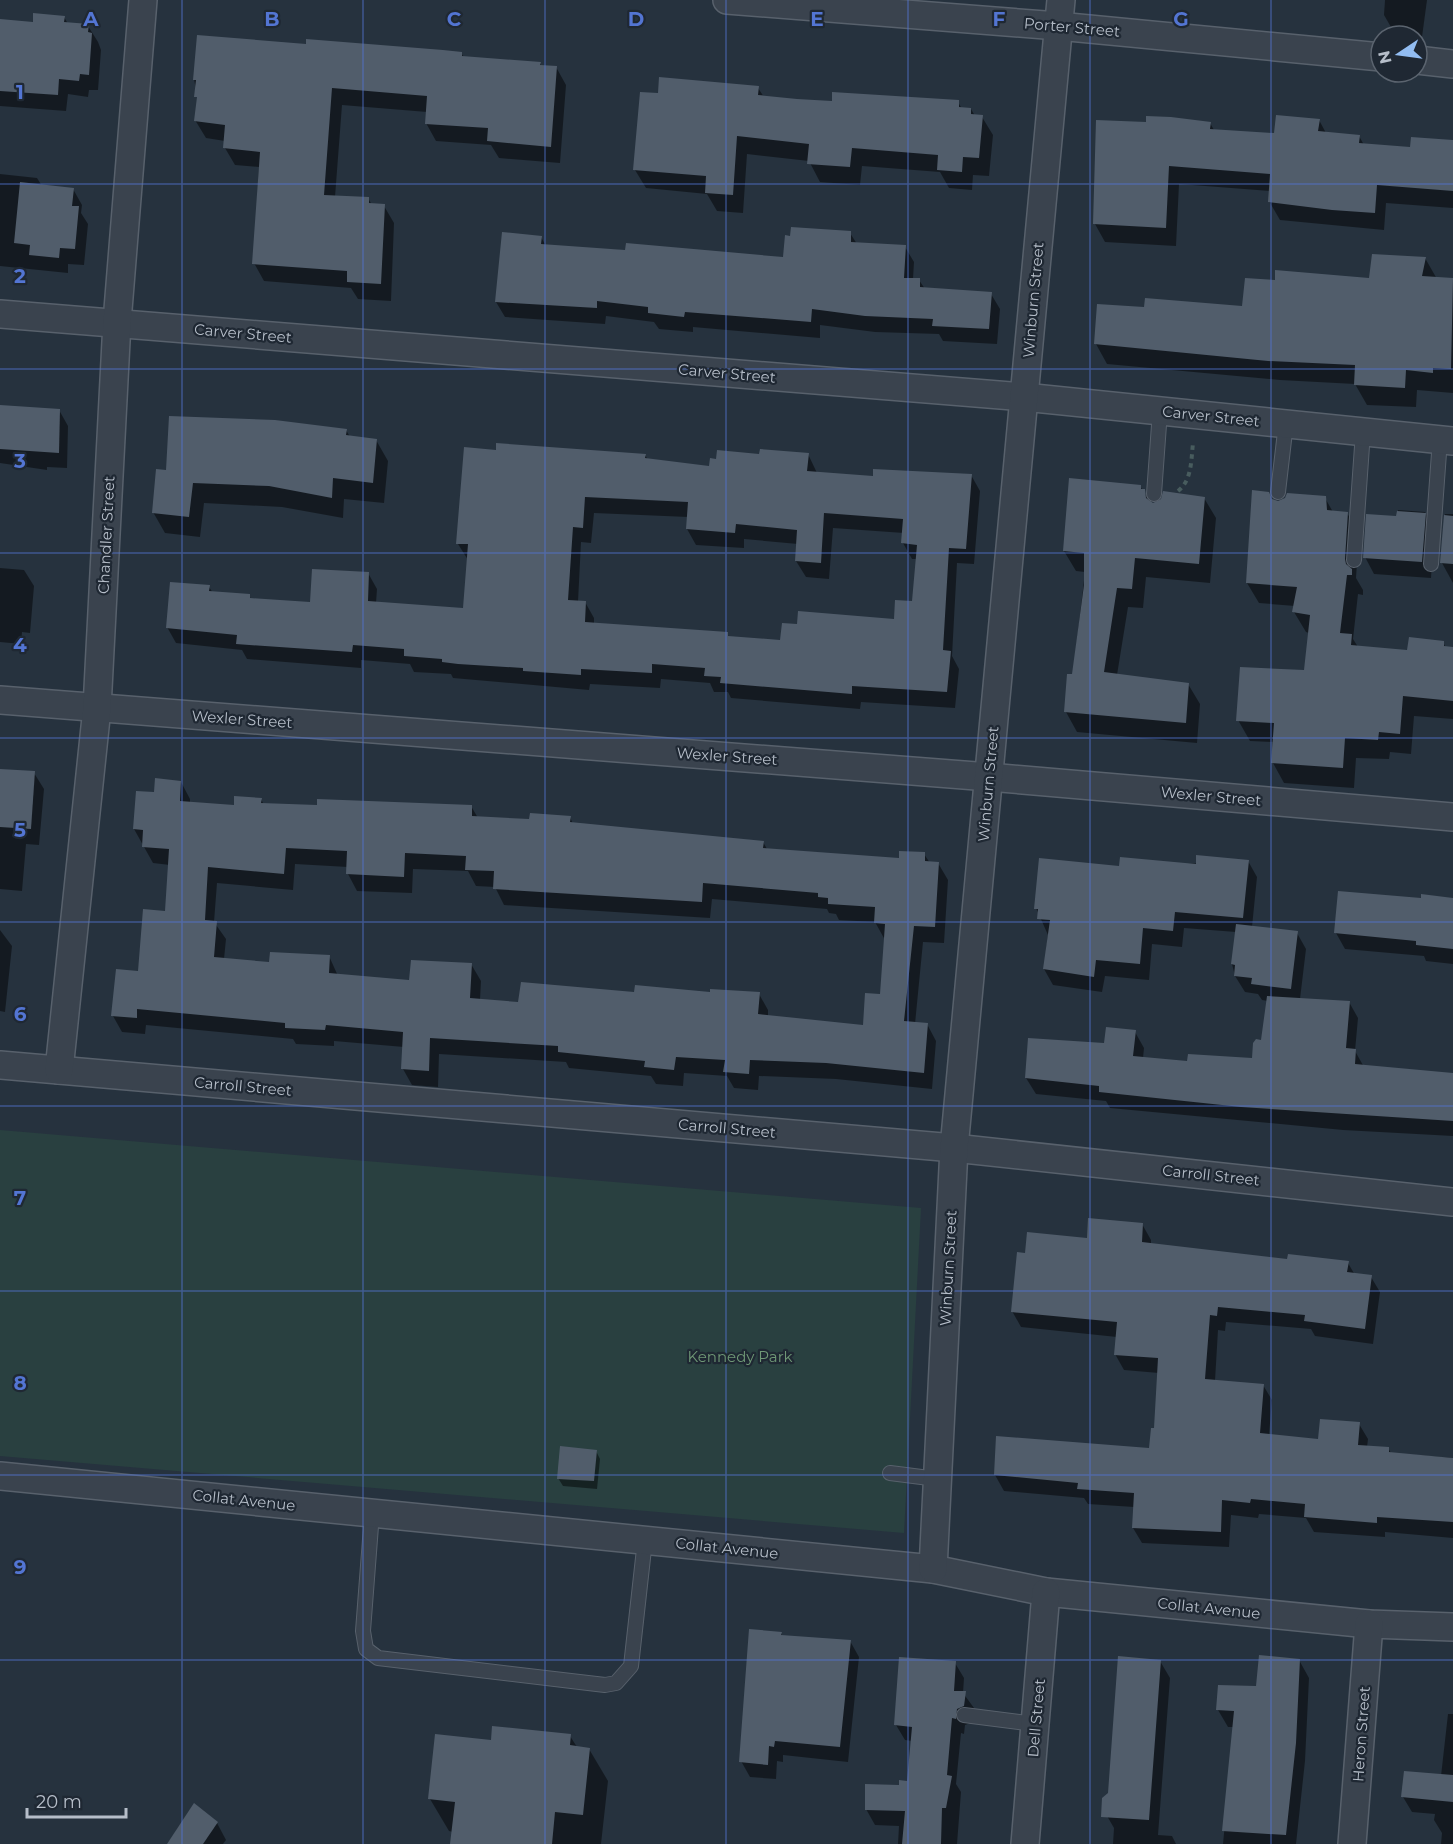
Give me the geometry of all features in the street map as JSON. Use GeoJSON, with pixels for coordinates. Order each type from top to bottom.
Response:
{"type":"FeatureCollection","features":[{"type":"Feature","properties":{"kind":"street","name":"Chandler Street"},"geometry":{"type":"LineString","coordinates":[[59,1070],[97,708],[117,322],[143,0]]}},
{"type":"Feature","properties":{"kind":"street","name":"Porter Street"},"geometry":{"type":"LineString","coordinates":[[727,0],[1060,13],[1369,55]]}},
{"type":"Feature","properties":{"kind":"street","name":"Winburn Street"},"geometry":{"type":"LineString","coordinates":[[933,1569],[954,1148],[1060,13]]}},
{"type":"Feature","properties":{"kind":"street"},"geometry":{"type":"LineString","coordinates":[[1429,61],[1453,64]]}},
{"type":"Feature","properties":{"kind":"street","name":"Carver Street"},"geometry":{"type":"LineString","coordinates":[[0,314],[1024,397],[1446,440]]}},
{"type":"Feature","properties":{"kind":"street","name":"Wexler Street"},"geometry":{"type":"LineString","coordinates":[[0,700],[989,777],[1453,817]]}},
{"type":"Feature","properties":{"kind":"street","name":"Carroll Street"},"geometry":{"type":"LineString","coordinates":[[0,1065],[954,1148],[1453,1202]]}},
{"type":"Feature","properties":{"kind":"street","name":"Collat Avenue"},"geometry":{"type":"LineString","coordinates":[[0,1476],[933,1569],[1046,1592],[1369,1624],[1453,1627]]}},
{"type":"Feature","properties":{"kind":"street","name":"Dell Street"},"geometry":{"type":"LineString","coordinates":[[1025,1844],[1046,1592]]}},
{"type":"Feature","properties":{"kind":"street","name":"Heron Street"},"geometry":{"type":"LineString","coordinates":[[1352,1844],[1369,1624]]}},
{"type":"Feature","properties":{"kind":"lane"},"geometry":{"type":"LineString","coordinates":[[1154,494],[1160,411]]}},
{"type":"Feature","properties":{"kind":"lane"},"geometry":{"type":"LineString","coordinates":[[1278,492],[1286,423]]}},
{"type":"Feature","properties":{"kind":"lane"},"geometry":{"type":"LineString","coordinates":[[1354,560],[1363,432]]}},
{"type":"Feature","properties":{"kind":"lane"},"geometry":{"type":"LineString","coordinates":[[1431,564],[1446,440]]}},
{"type":"Feature","properties":{"kind":"lane"},"geometry":{"type":"LineString","coordinates":[[890,1473],[937,1479]]}},
{"type":"Feature","properties":{"kind":"lane"},"geometry":{"type":"LineString","coordinates":[[372,1513],[363,1632],[366,1649],[378,1658],[605,1685],[615,1683],[631,1666],[645,1540]]}},
{"type":"Feature","properties":{"kind":"lane"},"geometry":{"type":"LineString","coordinates":[[964,1715],[1035,1724]]}},
{"type":"Feature","properties":{"kind":"path"},"geometry":{"type":"LineString","coordinates":[[1155,479],[1170,484],[1176,492],[1185,485],[1189,474],[1196,415]]}},
{"type":"Feature","properties":{"kind":"green space","name":"Kennedy Park"},"geometry":{"type":"Polygon","coordinates":[[[0,1130],[921,1208],[904,1533],[0,1456],[0,1130]]]}},
{"type":"Feature","properties":{"kind":"building"},"geometry":{"type":"Polygon","coordinates":[[[33,13],[65,16],[64,22],[89,24],[88,32],[92,33],[89,75],[80,74],[79,81],[59,79],[58,95],[0,91],[0,19],[33,22],[33,13]]]}},
{"type":"Feature","properties":{"kind":"building"},"geometry":{"type":"Polygon","coordinates":[[[197,35],[306,44],[306,39],[443,50],[462,52],[462,56],[541,62],[540,65],[557,66],[551,147],[487,141],[488,128],[425,124],[427,96],[332,88],[324,195],[369,197],[369,203],[385,204],[381,284],[347,282],[347,271],[252,264],[260,152],[223,148],[225,125],[194,121],[197,97],[194,97],[196,80],[193,80],[197,35]]]}},
{"type":"Feature","properties":{"kind":"building"},"geometry":{"type":"Polygon","coordinates":[[[659,77],[759,86],[758,95],[797,99],[832,101],[832,92],[959,100],[959,107],[971,108],[971,114],[983,115],[979,158],[963,157],[962,172],[937,170],[938,155],[852,148],[850,167],[807,164],[809,144],[737,136],[733,195],[705,193],[706,176],[633,170],[640,92],[658,93],[659,77]]]}},
{"type":"Feature","properties":{"kind":"building"},"geometry":{"type":"Polygon","coordinates":[[[1276,115],[1320,119],[1318,131],[1360,135],[1359,143],[1410,147],[1411,137],[1453,140],[1453,191],[1377,185],[1375,213],[1332,210],[1268,202],[1270,174],[1169,166],[1166,228],[1093,224],[1096,120],[1146,122],[1146,116],[1171,117],[1211,122],[1210,129],[1274,133],[1276,115]]]}},
{"type":"Feature","properties":{"kind":"building"},"geometry":{"type":"Polygon","coordinates":[[[20,182],[74,188],[72,206],[79,206],[75,249],[60,248],[59,258],[29,255],[30,245],[14,243],[20,182]]]}},
{"type":"Feature","properties":{"kind":"building"},"geometry":{"type":"Polygon","coordinates":[[[791,227],[851,231],[851,242],[906,245],[904,278],[920,278],[920,287],[992,292],[989,329],[932,326],[933,319],[865,316],[812,309],[811,322],[685,312],[684,317],[648,313],[648,307],[597,301],[597,308],[495,302],[502,232],[542,236],[541,244],[625,250],[626,243],[783,257],[785,235],[790,236],[791,227]]]}},
{"type":"Feature","properties":{"kind":"building"},"geometry":{"type":"Polygon","coordinates":[[[1372,254],[1426,257],[1422,276],[1453,278],[1451,369],[1433,368],[1433,373],[1406,370],[1405,388],[1354,385],[1355,365],[1268,361],[1094,344],[1097,304],[1144,307],[1145,298],[1242,306],[1245,278],[1275,280],[1275,270],[1369,278],[1372,254]]]}},
{"type":"Feature","properties":{"kind":"building"},"geometry":{"type":"Polygon","coordinates":[[[0,405],[60,409],[59,453],[0,449],[0,405]]]}},
{"type":"Feature","properties":{"kind":"building"},"geometry":{"type":"Polygon","coordinates":[[[169,416],[275,420],[347,429],[346,435],[377,439],[373,483],[333,478],[332,498],[269,486],[193,483],[189,517],[152,513],[156,469],[166,470],[169,416]]]}},
{"type":"Feature","properties":{"kind":"building"},"geometry":{"type":"Polygon","coordinates":[[[496,443],[646,454],[645,458],[709,466],[710,458],[716,459],[717,450],[759,454],[760,449],[809,453],[807,471],[873,476],[873,469],[972,474],[966,549],[949,548],[943,650],[951,651],[947,692],[852,686],[852,694],[720,683],[721,677],[704,676],[705,668],[652,664],[652,673],[581,669],[581,675],[523,671],[523,668],[458,664],[442,662],[442,659],[404,656],[404,649],[353,645],[352,652],[236,644],[237,635],[166,628],[170,582],[210,585],[209,591],[250,594],[250,598],[310,602],[312,569],[369,572],[368,601],[463,608],[468,544],[456,544],[464,447],[496,450],[496,443]],[[585,497],[583,528],[573,527],[568,600],[586,601],[585,622],[728,632],[728,636],[780,640],[782,623],[797,624],[798,611],[894,619],[895,600],[912,601],[917,545],[901,543],[903,519],[824,513],[821,563],[795,561],[797,530],[736,524],[735,533],[686,529],[688,502],[585,497]]]}},
{"type":"Feature","properties":{"kind":"building"},"geometry":{"type":"Polygon","coordinates":[[[1069,478],[1141,485],[1141,489],[1145,489],[1146,498],[1153,503],[1161,499],[1163,491],[1205,497],[1199,564],[1135,558],[1132,589],[1117,588],[1104,672],[1189,683],[1186,723],[1064,712],[1067,674],[1072,674],[1084,585],[1084,553],[1063,551],[1069,478]]]}},
{"type":"Feature","properties":{"kind":"building"},"geometry":{"type":"Polygon","coordinates":[[[1252,490],[1269,492],[1272,499],[1278,501],[1285,498],[1287,493],[1326,496],[1327,510],[1348,512],[1345,559],[1346,564],[1352,569],[1352,575],[1347,575],[1340,633],[1352,634],[1351,645],[1407,650],[1409,637],[1444,641],[1444,646],[1453,647],[1453,701],[1403,696],[1400,734],[1379,732],[1378,740],[1345,738],[1343,768],[1271,763],[1274,723],[1236,721],[1240,667],[1304,670],[1310,615],[1292,612],[1297,587],[1246,583],[1252,490]]]}},
{"type":"Feature","properties":{"kind":"building"},"geometry":{"type":"Polygon","coordinates":[[[1397,511],[1426,513],[1422,562],[1363,558],[1366,514],[1396,516],[1397,511]]]}},
{"type":"Feature","properties":{"kind":"building"},"geometry":{"type":"Polygon","coordinates":[[[1444,515],[1453,516],[1453,564],[1440,563],[1444,515]]]}},
{"type":"Feature","properties":{"kind":"building"},"geometry":{"type":"Polygon","coordinates":[[[0,769],[35,771],[31,829],[0,827],[0,769]]]}},
{"type":"Feature","properties":{"kind":"building"},"geometry":{"type":"Polygon","coordinates":[[[155,778],[181,781],[180,801],[234,805],[234,796],[262,798],[261,803],[317,805],[317,799],[472,805],[472,816],[529,819],[530,813],[571,816],[570,822],[764,841],[763,848],[899,858],[899,851],[925,852],[925,861],[939,862],[935,927],[914,926],[904,1021],[928,1023],[924,1073],[826,1063],[750,1060],[749,1074],[723,1072],[725,1060],[676,1057],[674,1070],[644,1067],[645,1061],[558,1052],[558,1046],[430,1038],[429,1071],[401,1069],[403,1032],[326,1025],[325,1030],[285,1028],[285,1023],[137,1009],[137,1018],[111,1016],[116,969],[138,971],[143,909],[165,911],[169,849],[142,847],[143,830],[133,829],[136,791],[154,792],[155,778]],[[286,848],[284,874],[208,867],[205,920],[217,921],[214,957],[269,962],[270,952],[330,955],[329,973],[409,980],[411,960],[472,963],[470,998],[518,1002],[521,982],[634,992],[635,985],[710,992],[710,989],[760,992],[758,1014],[863,1025],[865,993],[880,994],[885,924],[874,923],[875,907],[828,904],[828,898],[818,897],[818,893],[703,883],[702,902],[493,889],[494,871],[465,870],[466,856],[405,853],[404,877],[346,874],[347,851],[286,848]]]}},
{"type":"Feature","properties":{"kind":"building"},"geometry":{"type":"Polygon","coordinates":[[[1196,855],[1249,860],[1243,918],[1175,912],[1173,931],[1143,928],[1140,964],[1096,960],[1094,977],[1043,969],[1050,920],[1037,919],[1038,909],[1034,909],[1039,858],[1119,866],[1120,857],[1196,864],[1196,855]]]}},
{"type":"Feature","properties":{"kind":"building"},"geometry":{"type":"Polygon","coordinates":[[[1338,891],[1421,898],[1421,894],[1453,898],[1453,949],[1416,945],[1416,941],[1334,933],[1338,891]]]}},
{"type":"Feature","properties":{"kind":"building"},"geometry":{"type":"Polygon","coordinates":[[[1236,924],[1298,931],[1291,989],[1251,984],[1252,978],[1234,976],[1235,965],[1231,964],[1236,924]]]}},
{"type":"Feature","properties":{"kind":"building"},"geometry":{"type":"Polygon","coordinates":[[[1267,996],[1350,1001],[1346,1048],[1356,1049],[1355,1064],[1453,1073],[1453,1121],[1241,1107],[1099,1092],[1099,1086],[1025,1078],[1028,1038],[1104,1043],[1106,1027],[1136,1030],[1133,1056],[1187,1061],[1188,1054],[1252,1058],[1253,1043],[1256,1039],[1261,1040],[1267,996]]]}},
{"type":"Feature","properties":{"kind":"building"},"geometry":{"type":"Polygon","coordinates":[[[1088,1218],[1143,1223],[1142,1242],[1287,1259],[1288,1254],[1349,1261],[1347,1272],[1372,1275],[1365,1329],[1304,1321],[1305,1315],[1218,1307],[1217,1316],[1210,1315],[1205,1379],[1264,1384],[1260,1433],[1318,1439],[1320,1419],[1360,1422],[1358,1445],[1389,1447],[1389,1452],[1453,1458],[1453,1522],[1377,1517],[1377,1523],[1304,1517],[1305,1504],[1251,1499],[1250,1503],[1222,1500],[1221,1532],[1132,1528],[1134,1493],[1077,1489],[1078,1483],[994,1475],[996,1436],[1149,1448],[1151,1428],[1154,1428],[1158,1358],[1114,1355],[1117,1322],[1011,1312],[1017,1252],[1025,1253],[1027,1232],[1087,1238],[1088,1218]]]}},
{"type":"Feature","properties":{"kind":"building"},"geometry":{"type":"Polygon","coordinates":[[[560,1446],[597,1450],[594,1481],[557,1479],[560,1446]]]}},
{"type":"Feature","properties":{"kind":"building"},"geometry":{"type":"Polygon","coordinates":[[[749,1629],[782,1632],[781,1635],[851,1640],[840,1747],[775,1741],[774,1747],[769,1746],[768,1765],[739,1762],[749,1629]]]}},
{"type":"Feature","properties":{"kind":"building"},"geometry":{"type":"Polygon","coordinates":[[[1259,1655],[1300,1659],[1296,1743],[1286,1835],[1222,1831],[1234,1711],[1216,1710],[1218,1685],[1256,1686],[1259,1655]]]}},
{"type":"Feature","properties":{"kind":"building"},"geometry":{"type":"Polygon","coordinates":[[[1118,1656],[1161,1660],[1149,1820],[1101,1817],[1102,1798],[1108,1793],[1118,1656]]]}},
{"type":"Feature","properties":{"kind":"building"},"geometry":{"type":"Polygon","coordinates":[[[899,1657],[956,1661],[954,1691],[966,1691],[964,1706],[957,1709],[956,1719],[952,1718],[947,1775],[952,1776],[946,1808],[942,1808],[941,1844],[902,1844],[905,1811],[865,1810],[865,1784],[899,1785],[899,1780],[907,1781],[912,1727],[894,1725],[899,1657]]]}},
{"type":"Feature","properties":{"kind":"building"},"geometry":{"type":"Polygon","coordinates":[[[492,1726],[571,1734],[570,1745],[590,1748],[583,1815],[555,1812],[552,1844],[450,1844],[455,1802],[428,1799],[435,1734],[491,1740],[492,1726]]]}},
{"type":"Feature","properties":{"kind":"building"},"geometry":{"type":"Polygon","coordinates":[[[1404,1771],[1453,1775],[1453,1802],[1401,1797],[1404,1771]]]}},
{"type":"Feature","properties":{"kind":"building"},"geometry":{"type":"Polygon","coordinates":[[[194,1803],[218,1822],[203,1844],[167,1844],[194,1803]]]}}]}
